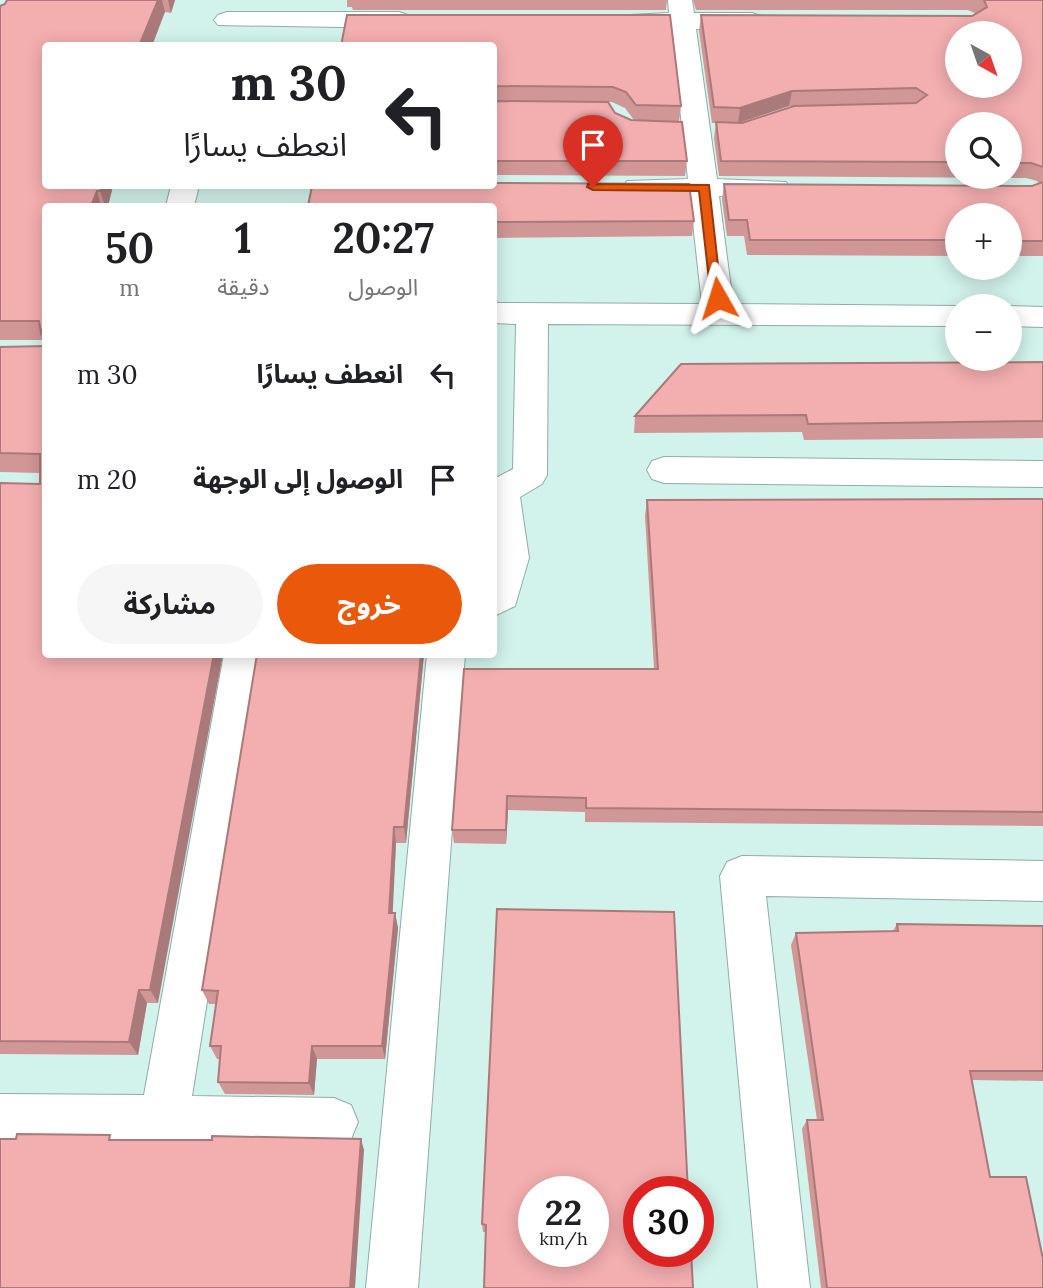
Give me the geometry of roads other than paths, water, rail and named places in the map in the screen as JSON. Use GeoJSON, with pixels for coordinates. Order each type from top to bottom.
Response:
{"type":"FeatureCollection","features":[{"type":"Feature","properties":{"kind":"street"},"geometry":{"type":"LineString","coordinates":[[221,42],[229,10],[408,22]]}},
{"type":"Feature","properties":{"kind":"street"},"geometry":{"type":"LineString","coordinates":[[682,10],[719,314]]}},
{"type":"Feature","properties":{"kind":"street"},"geometry":{"type":"LineString","coordinates":[[599,21],[682,10],[778,21]]}},
{"type":"Feature","properties":{"kind":"street"},"geometry":{"type":"LineString","coordinates":[[607,187],[803,188]]}},
{"type":"Feature","properties":{"kind":"street"},"geometry":{"type":"LineString","coordinates":[[497,313],[945,316]]}},
{"type":"Feature","properties":{"kind":"street"},"geometry":{"type":"LineString","coordinates":[[497,599],[502,596],[511,558],[497,492],[530,475],[532,314]]}},
{"type":"Feature","properties":{"kind":"street"},"geometry":{"type":"LineString","coordinates":[[1022,316],[1043,317]]}},
{"type":"Feature","properties":{"kind":"street"},"geometry":{"type":"LineString","coordinates":[[664,470],[1043,474]]}},
{"type":"Feature","properties":{"kind":"street"},"geometry":{"type":"LineString","coordinates":[[164,1120],[242,658]]}},
{"type":"Feature","properties":{"kind":"street"},"geometry":{"type":"LineString","coordinates":[[392,1288],[446,658]]}},
{"type":"Feature","properties":{"kind":"street"},"geometry":{"type":"LineString","coordinates":[[784,1288],[742,876],[1043,881]]}},
{"type":"Feature","properties":{"kind":"street"},"geometry":{"type":"LineString","coordinates":[[0,1118],[334,1122]]}}]}
